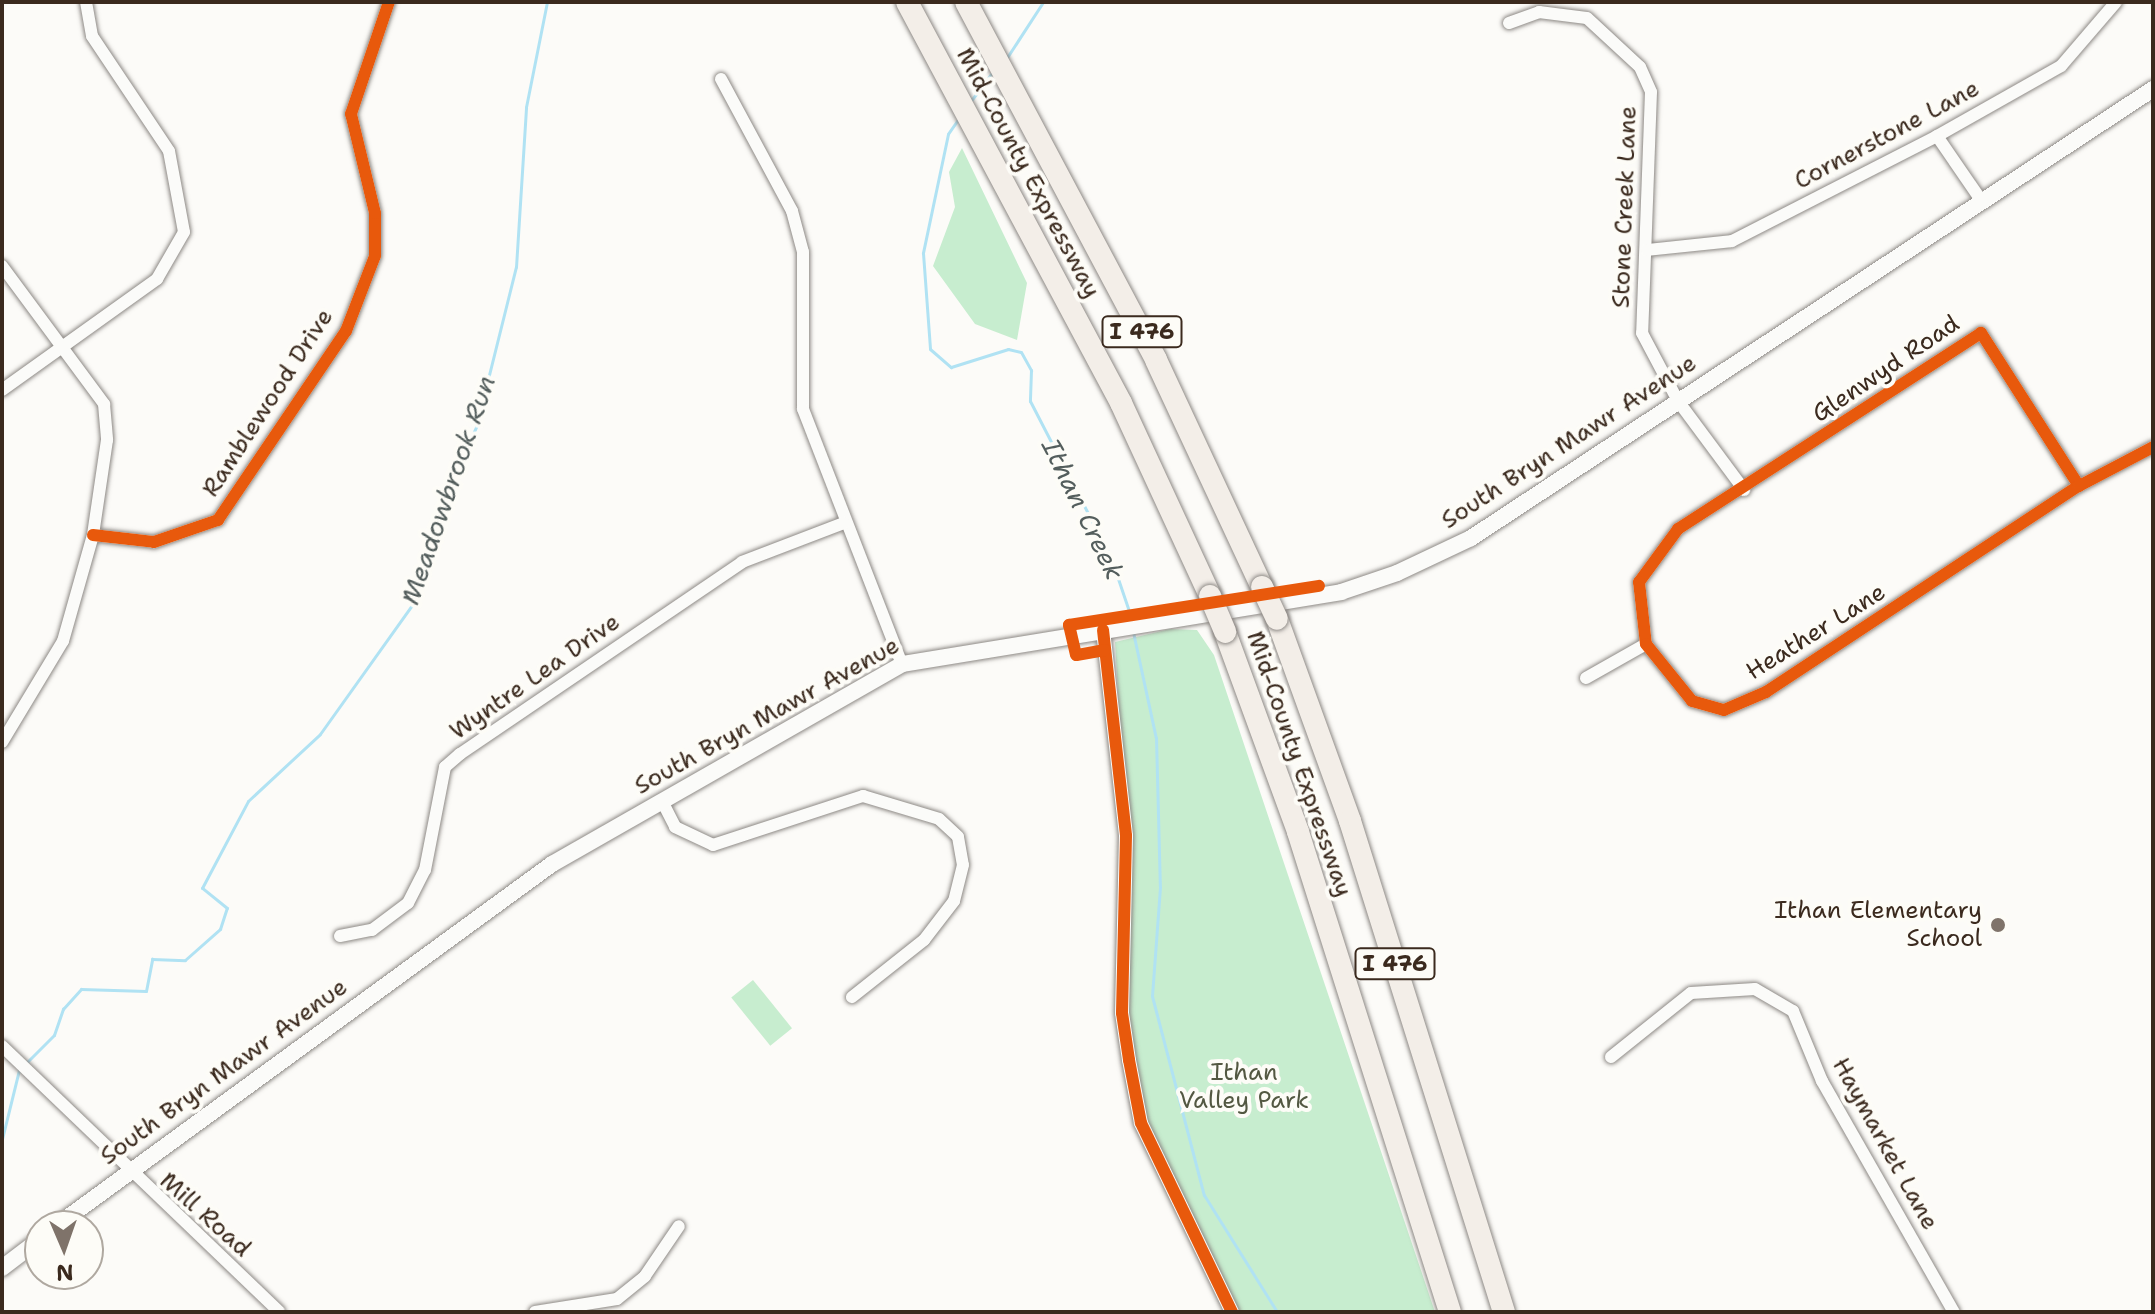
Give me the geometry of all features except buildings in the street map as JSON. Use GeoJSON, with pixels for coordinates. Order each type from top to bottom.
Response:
{"type":"FeatureCollection","features":[{"type":"Feature","properties":{"kind":"highway","name":"Mid-County Expressway"},"geometry":{"type":"LineString","coordinates":[[907,2],[1121,403],[1225,632],[1298,832],[1450,1312]]}},
{"type":"Feature","properties":{"kind":"highway","name":"Mid-County Expressway"},"geometry":{"type":"LineString","coordinates":[[966,2],[1156,360],[1277,619],[1324,740],[1504,1312]]}},
{"type":"Feature","properties":{"kind":"main road","name":"South Bryn Mawr Avenue"},"geometry":{"type":"LineString","coordinates":[[77,1210],[552,864],[902,664],[1341,592],[1397,573],[1471,538],[2153,89]]}},
{"type":"Feature","properties":{"kind":"main road"},"geometry":{"type":"LineString","coordinates":[[2,1268],[24,1251]]}},
{"type":"Feature","properties":{"kind":"street"},"geometry":{"type":"LineString","coordinates":[[2,390],[157,279],[184,232],[169,151],[102,54],[86,2]]}},
{"type":"Feature","properties":{"kind":"street","name":"Ramblewood Drive"},"geometry":{"type":"LineString","coordinates":[[93,535],[154,542],[218,520],[346,331],[375,256],[375,213],[351,114],[389,2]]}},
{"type":"Feature","properties":{"kind":"street","name":"Cornerstone Lane"},"geometry":{"type":"LineString","coordinates":[[1647,250],[1732,241],[1937,136],[2061,66],[2116,2]]}},
{"type":"Feature","properties":{"kind":"street","name":"Stone Creek Lane"},"geometry":{"type":"LineString","coordinates":[[1509,23],[1539,12],[1587,18],[1640,67],[1651,92],[1642,333],[1678,401]]}},
{"type":"Feature","properties":{"kind":"street"},"geometry":{"type":"LineString","coordinates":[[721,79],[792,211],[803,252],[803,409],[844,523],[902,664]]}},
{"type":"Feature","properties":{"kind":"street"},"geometry":{"type":"LineString","coordinates":[[1937,136],[1981,200]]}},
{"type":"Feature","properties":{"kind":"street"},"geometry":{"type":"LineString","coordinates":[[2,266],[104,404],[107,440],[93,535],[63,641],[2,742]]}},
{"type":"Feature","properties":{"kind":"street","name":"Glenwyd Road"},"geometry":{"type":"LineString","coordinates":[[1744,490],[1981,333],[2079,486]]}},
{"type":"Feature","properties":{"kind":"street"},"geometry":{"type":"LineString","coordinates":[[1678,401],[1744,490]]}},
{"type":"Feature","properties":{"kind":"street","name":"Heather Lane"},"geometry":{"type":"LineString","coordinates":[[1744,490],[1678,529],[1639,582],[1638,614],[1646,644],[1692,701],[1724,710],[1766,692],[2079,486],[2153,447]]}},
{"type":"Feature","properties":{"kind":"street","name":"Wyntre Lea Drive"},"geometry":{"type":"LineString","coordinates":[[340,936],[372,930],[408,903],[425,870],[445,767],[460,754],[742,562],[844,523]]}},
{"type":"Feature","properties":{"kind":"street"},"geometry":{"type":"LineString","coordinates":[[1103,630],[1126,836],[1122,1013],[1131,1073],[1141,1123],[1232,1312]]}},
{"type":"Feature","properties":{"kind":"street"},"geometry":{"type":"LineString","coordinates":[[1586,678],[1646,644]]}},
{"type":"Feature","properties":{"kind":"street"},"geometry":{"type":"LineString","coordinates":[[662,801],[675,827],[713,845],[863,796],[939,819],[958,837],[963,865],[954,901],[924,940],[852,997]]}},
{"type":"Feature","properties":{"kind":"street","name":"Haymarket Lane"},"geometry":{"type":"LineString","coordinates":[[1611,1057],[1691,993],[1755,989],[1793,1011],[1822,1081],[1954,1312]]}},
{"type":"Feature","properties":{"kind":"street","name":"Mill Road"},"geometry":{"type":"LineString","coordinates":[[2,1046],[126,1173],[279,1312]]}},
{"type":"Feature","properties":{"kind":"street"},"geometry":{"type":"LineString","coordinates":[[535,1312],[617,1299],[645,1276],[679,1226]]}},
{"type":"Feature","properties":{"kind":"green space"},"geometry":{"type":"Polygon","coordinates":[[[962,148],[1027,283],[1017,340],[975,324],[933,266],[955,207],[949,172],[962,148]]]}},
{"type":"Feature","properties":{"kind":"green space","name":"Ithan Valley Park"},"geometry":{"type":"Polygon","coordinates":[[[1170,629],[1197,630],[1214,655],[1435,1312],[1232,1312],[1141,1123],[1122,1013],[1130,898],[1115,642],[1170,629]]]}},
{"type":"Feature","properties":{"kind":"green space"},"geometry":{"type":"Polygon","coordinates":[[[753,980],[792,1028],[770,1046],[731,998],[753,980]]]}},
{"type":"Feature","properties":{"kind":"waterway","name":"Meadowbrook Run"},"geometry":{"type":"LineString","coordinates":[[25,1064],[54,1035],[63,1009],[81,989],[146,991],[152,959],[185,960],[220,929],[227,908],[202,888],[248,801],[320,734],[414,602],[436,514],[476,427],[516,267],[526,107],[547,2]]}},
{"type":"Feature","properties":{"kind":"waterway","name":"Ithan Creek"},"geometry":{"type":"LineString","coordinates":[[1006,59],[1043,2]]}},
{"type":"Feature","properties":{"kind":"waterway","name":"Ithan Creek"},"geometry":{"type":"LineString","coordinates":[[970,102],[992,73]]}},
{"type":"Feature","properties":{"kind":"waterway","name":"Ithan Creek"},"geometry":{"type":"LineString","coordinates":[[959,118],[948,134],[923,253],[930,349],[951,367],[1008,349],[1021,352],[1031,370],[1030,401],[1111,558],[1132,620]]}},
{"type":"Feature","properties":{"kind":"waterway","name":"Ithan Creek"},"geometry":{"type":"LineString","coordinates":[[1133,632],[1156,738],[1160,887],[1152,996],[1204,1195],[1277,1312]]}},
{"type":"Feature","properties":{"kind":"waterway","name":"Meadowbrook Run"},"geometry":{"type":"LineString","coordinates":[[2,1139],[19,1070]]}},
{"type":"Feature","properties":{"kind":"cycle path"},"geometry":{"type":"LineString","coordinates":[[93,535],[154,542],[218,520],[346,331],[375,256],[375,213],[351,114],[389,2]]}},
{"type":"Feature","properties":{"kind":"cycle path"},"geometry":{"type":"LineString","coordinates":[[2079,486],[1981,333],[1678,529],[1639,582],[1646,644],[1692,701],[1724,710],[1766,692],[2079,486],[2153,447]]}},
{"type":"Feature","properties":{"kind":"cycle path"},"geometry":{"type":"LineString","coordinates":[[1105,650],[1076,655],[1069,625],[1319,586]]}},
{"type":"Feature","properties":{"kind":"cycle path"},"geometry":{"type":"LineString","coordinates":[[1103,630],[1126,836],[1122,1013],[1129,1060],[1141,1123],[1232,1312]]}},
{"type":"Feature","properties":{"kind":"place","name":"Ithan Elementary School"},"geometry":{"type":"Point","coordinates":[1998,925]}}]}
